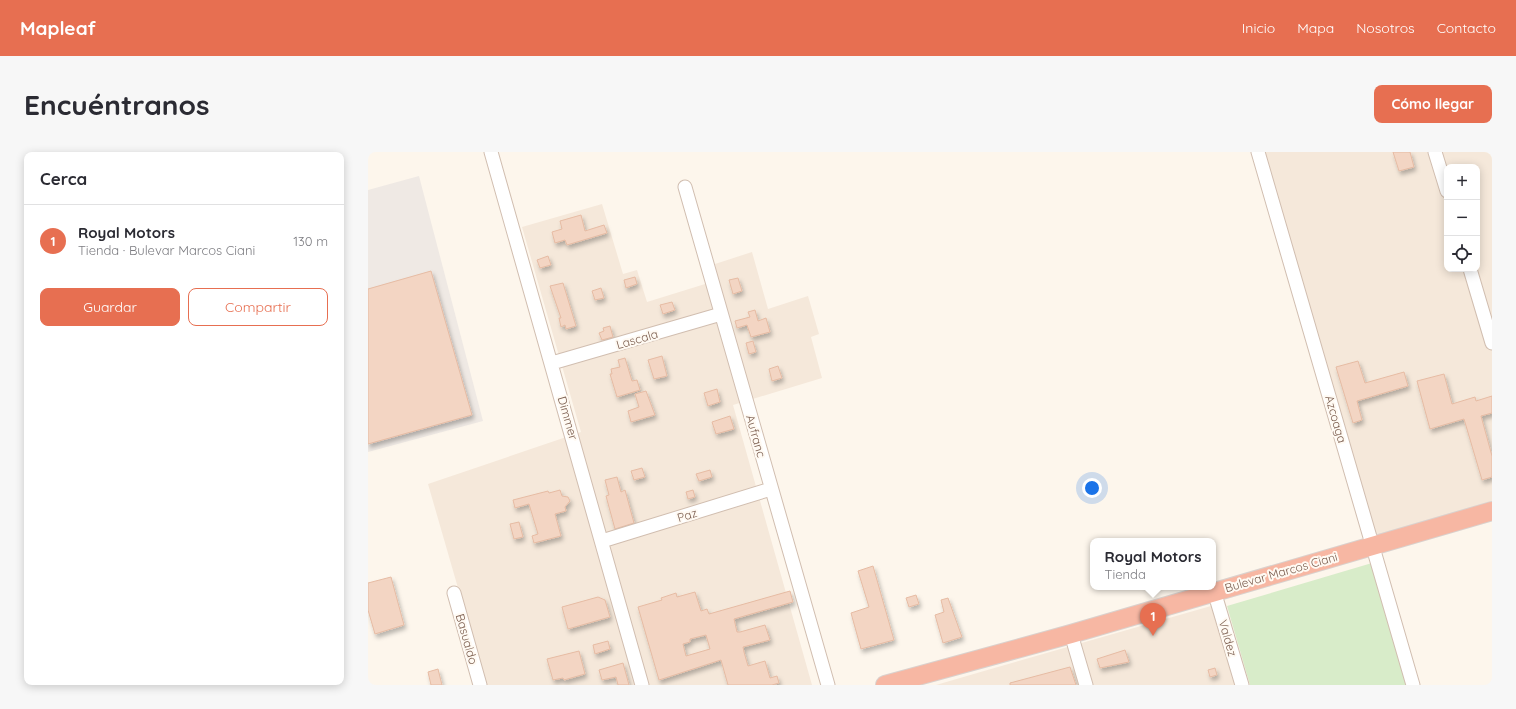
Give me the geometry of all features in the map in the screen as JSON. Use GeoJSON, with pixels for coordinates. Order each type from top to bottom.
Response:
{"type":"FeatureCollection","features":[{"type":"Feature","properties":{"kind":"highway","name":"Bulevar Marcos Ciani"},"geometry":{"type":"LineString","coordinates":[[885,685],[922,680],[1214,591],[1492,511]]}},
{"type":"Feature","properties":{"kind":"street","name":"Dimmer"},"geometry":{"type":"LineString","coordinates":[[491,152],[642,685]]}},
{"type":"Feature","properties":{"kind":"street","name":"Azcoaga"},"geometry":{"type":"LineString","coordinates":[[1258,152],[1413,685]]}},
{"type":"Feature","properties":{"kind":"street"},"geometry":{"type":"LineString","coordinates":[[1435,152],[1444,181]]}},
{"type":"Feature","properties":{"kind":"street","name":"Aufranc"},"geometry":{"type":"LineString","coordinates":[[685,187],[828,685]]}},
{"type":"Feature","properties":{"kind":"street"},"geometry":{"type":"LineString","coordinates":[[1471,272],[1492,343]]}},
{"type":"Feature","properties":{"kind":"street","name":"Lascala"},"geometry":{"type":"LineString","coordinates":[[552,363],[721,314]]}},
{"type":"Feature","properties":{"kind":"street","name":"Paz"},"geometry":{"type":"LineString","coordinates":[[602,541],[771,489]]}},
{"type":"Feature","properties":{"kind":"street","name":"Valdez"},"geometry":{"type":"LineString","coordinates":[[1214,591],[1242,685]]}},
{"type":"Feature","properties":{"kind":"street","name":"Basualdo"},"geometry":{"type":"LineString","coordinates":[[454,593],[480,685]]}},
{"type":"Feature","properties":{"kind":"street"},"geometry":{"type":"LineString","coordinates":[[1071,634],[1086,685]]}},
{"type":"Feature","properties":{"kind":"shaded area"},"geometry":{"type":"Polygon","coordinates":[[[1258,152],[1492,152],[1492,511],[1372,545],[1258,152]]]}},
{"type":"Feature","properties":{"kind":"shaded area"},"geometry":{"type":"Polygon","coordinates":[[[419,176],[483,421],[368,452],[368,190],[419,176]]]}},
{"type":"Feature","properties":{"kind":"shaded area"},"geometry":{"type":"Polygon","coordinates":[[[602,204],[623,274],[637,270],[647,302],[718,280],[715,264],[752,252],[768,309],[808,296],[819,334],[811,337],[822,378],[733,405],[812,685],[486,685],[428,484],[581,432],[522,227],[602,204]]]}},
{"type":"Feature","properties":{"kind":"shaded area"},"geometry":{"type":"Polygon","coordinates":[[[1211,606],[1235,685],[936,685],[984,671],[1211,606]]]}},
{"type":"Feature","properties":{"kind":"green space"},"geometry":{"type":"Polygon","coordinates":[[[1372,563],[1407,685],[1250,685],[1227,606],[1372,563]]]}},
{"type":"Feature","properties":{"kind":"building"},"geometry":{"type":"Polygon","coordinates":[[[1393,152],[1410,152],[1414,167],[1399,171],[1393,152]]]}},
{"type":"Feature","properties":{"kind":"building"},"geometry":{"type":"Polygon","coordinates":[[[581,215],[585,231],[604,225],[607,233],[567,245],[565,240],[555,243],[552,232],[562,229],[560,221],[581,215]]]}},
{"type":"Feature","properties":{"kind":"building"},"geometry":{"type":"Polygon","coordinates":[[[548,256],[551,265],[540,268],[537,260],[548,256]]]}},
{"type":"Feature","properties":{"kind":"building"},"geometry":{"type":"Polygon","coordinates":[[[431,271],[472,415],[368,444],[368,289],[431,271]]]}},
{"type":"Feature","properties":{"kind":"building"},"geometry":{"type":"Polygon","coordinates":[[[635,277],[637,284],[626,288],[624,280],[635,277]]]}},
{"type":"Feature","properties":{"kind":"building"},"geometry":{"type":"Polygon","coordinates":[[[738,278],[742,291],[733,294],[729,280],[738,278]]]}},
{"type":"Feature","properties":{"kind":"building"},"geometry":{"type":"Polygon","coordinates":[[[563,283],[576,326],[566,329],[565,325],[561,327],[559,318],[561,318],[550,286],[563,283]]]}},
{"type":"Feature","properties":{"kind":"building"},"geometry":{"type":"Polygon","coordinates":[[[601,288],[604,298],[595,300],[592,291],[601,288]]]}},
{"type":"Feature","properties":{"kind":"building"},"geometry":{"type":"Polygon","coordinates":[[[672,302],[675,310],[663,314],[660,305],[672,302]]]}},
{"type":"Feature","properties":{"kind":"building"},"geometry":{"type":"Polygon","coordinates":[[[755,310],[758,321],[766,318],[770,332],[751,337],[747,325],[737,328],[735,321],[750,317],[748,312],[755,310]]]}},
{"type":"Feature","properties":{"kind":"building"},"geometry":{"type":"Polygon","coordinates":[[[610,326],[613,337],[602,340],[599,333],[604,331],[603,328],[610,326]]]}},
{"type":"Feature","properties":{"kind":"building"},"geometry":{"type":"Polygon","coordinates":[[[753,341],[756,352],[749,354],[746,343],[753,341]]]}},
{"type":"Feature","properties":{"kind":"building"},"geometry":{"type":"Polygon","coordinates":[[[662,356],[667,376],[654,379],[648,360],[662,356]]]}},
{"type":"Feature","properties":{"kind":"building"},"geometry":{"type":"Polygon","coordinates":[[[625,358],[632,381],[637,380],[640,390],[617,397],[610,374],[612,374],[611,369],[620,367],[618,360],[625,358]]]}},
{"type":"Feature","properties":{"kind":"building"},"geometry":{"type":"Polygon","coordinates":[[[1358,361],[1365,383],[1404,372],[1408,386],[1357,401],[1362,420],[1353,423],[1336,367],[1358,361]]]}},
{"type":"Feature","properties":{"kind":"building"},"geometry":{"type":"Polygon","coordinates":[[[778,366],[782,378],[772,381],[769,369],[778,366]]]}},
{"type":"Feature","properties":{"kind":"building"},"geometry":{"type":"Polygon","coordinates":[[[1444,374],[1452,404],[1475,397],[1476,401],[1492,396],[1492,413],[1481,416],[1492,456],[1492,477],[1482,480],[1464,419],[1430,429],[1417,381],[1444,374]]]}},
{"type":"Feature","properties":{"kind":"building"},"geometry":{"type":"Polygon","coordinates":[[[717,389],[720,402],[708,406],[704,393],[717,389]]]}},
{"type":"Feature","properties":{"kind":"building"},"geometry":{"type":"Polygon","coordinates":[[[646,391],[655,415],[631,422],[628,411],[639,407],[635,394],[646,391]]]}},
{"type":"Feature","properties":{"kind":"building"},"geometry":{"type":"Polygon","coordinates":[[[730,416],[734,429],[716,434],[712,422],[730,416]]]}},
{"type":"Feature","properties":{"kind":"building"},"geometry":{"type":"Polygon","coordinates":[[[642,468],[645,477],[634,480],[631,471],[642,468]]]}},
{"type":"Feature","properties":{"kind":"building"},"geometry":{"type":"Polygon","coordinates":[[[710,470],[712,477],[699,481],[696,474],[710,470]]]}},
{"type":"Feature","properties":{"kind":"building"},"geometry":{"type":"Polygon","coordinates":[[[617,477],[621,492],[625,490],[634,523],[615,529],[606,496],[609,495],[605,480],[617,477]]]}},
{"type":"Feature","properties":{"kind":"building"},"geometry":{"type":"Polygon","coordinates":[[[560,490],[562,496],[568,497],[570,501],[565,507],[566,511],[555,514],[561,536],[534,543],[532,536],[538,534],[529,504],[515,508],[513,500],[548,491],[549,493],[560,490]]]}},
{"type":"Feature","properties":{"kind":"building"},"geometry":{"type":"Polygon","coordinates":[[[693,490],[695,497],[688,499],[686,492],[693,490]]]}},
{"type":"Feature","properties":{"kind":"building"},"geometry":{"type":"Polygon","coordinates":[[[519,522],[523,537],[514,539],[510,524],[519,522]]]}},
{"type":"Feature","properties":{"kind":"building"},"geometry":{"type":"Polygon","coordinates":[[[873,566],[894,640],[861,649],[851,613],[869,607],[858,571],[873,566]]]}},
{"type":"Feature","properties":{"kind":"building"},"geometry":{"type":"Polygon","coordinates":[[[391,577],[404,625],[375,634],[368,610],[368,583],[391,577]]]}},
{"type":"Feature","properties":{"kind":"building"},"geometry":{"type":"Polygon","coordinates":[[[790,591],[793,602],[734,619],[737,632],[765,625],[770,640],[743,647],[744,652],[748,666],[765,661],[770,678],[777,676],[779,683],[772,685],[728,685],[721,660],[659,680],[638,607],[662,600],[661,598],[676,593],[677,597],[695,592],[701,611],[707,609],[709,614],[790,591]],[[706,635],[690,639],[690,642],[683,644],[686,656],[710,649],[706,635]]]}},
{"type":"Feature","properties":{"kind":"building"},"geometry":{"type":"Polygon","coordinates":[[[916,595],[919,604],[909,607],[906,598],[916,595]]]}},
{"type":"Feature","properties":{"kind":"building"},"geometry":{"type":"Polygon","coordinates":[[[598,597],[605,600],[610,617],[568,629],[562,607],[598,597]]]}},
{"type":"Feature","properties":{"kind":"building"},"geometry":{"type":"Polygon","coordinates":[[[948,598],[962,637],[943,643],[935,615],[944,612],[941,600],[948,598]]]}},
{"type":"Feature","properties":{"kind":"building"},"geometry":{"type":"Polygon","coordinates":[[[608,641],[610,649],[595,654],[593,645],[608,641]]]}},
{"type":"Feature","properties":{"kind":"building"},"geometry":{"type":"Polygon","coordinates":[[[1125,650],[1129,662],[1100,668],[1097,659],[1125,650]]]}},
{"type":"Feature","properties":{"kind":"building"},"geometry":{"type":"Polygon","coordinates":[[[579,651],[585,674],[564,680],[563,678],[553,680],[547,659],[579,651]]]}},
{"type":"Feature","properties":{"kind":"building"},"geometry":{"type":"Polygon","coordinates":[[[623,663],[629,685],[618,685],[616,677],[602,680],[599,670],[623,663]]]}},
{"type":"Feature","properties":{"kind":"building"},"geometry":{"type":"Polygon","coordinates":[[[1070,667],[1076,685],[1010,685],[1010,683],[1070,667]]]}},
{"type":"Feature","properties":{"kind":"building"},"geometry":{"type":"Polygon","coordinates":[[[1215,668],[1217,675],[1210,677],[1208,670],[1215,668]]]}},
{"type":"Feature","properties":{"kind":"building"},"geometry":{"type":"Polygon","coordinates":[[[438,669],[442,685],[431,685],[428,672],[438,669]]]}},
{"type":"Feature","properties":{"kind":"place","name":"Royal Motors"},"geometry":{"type":"Point","coordinates":[1153,636]}}]}
